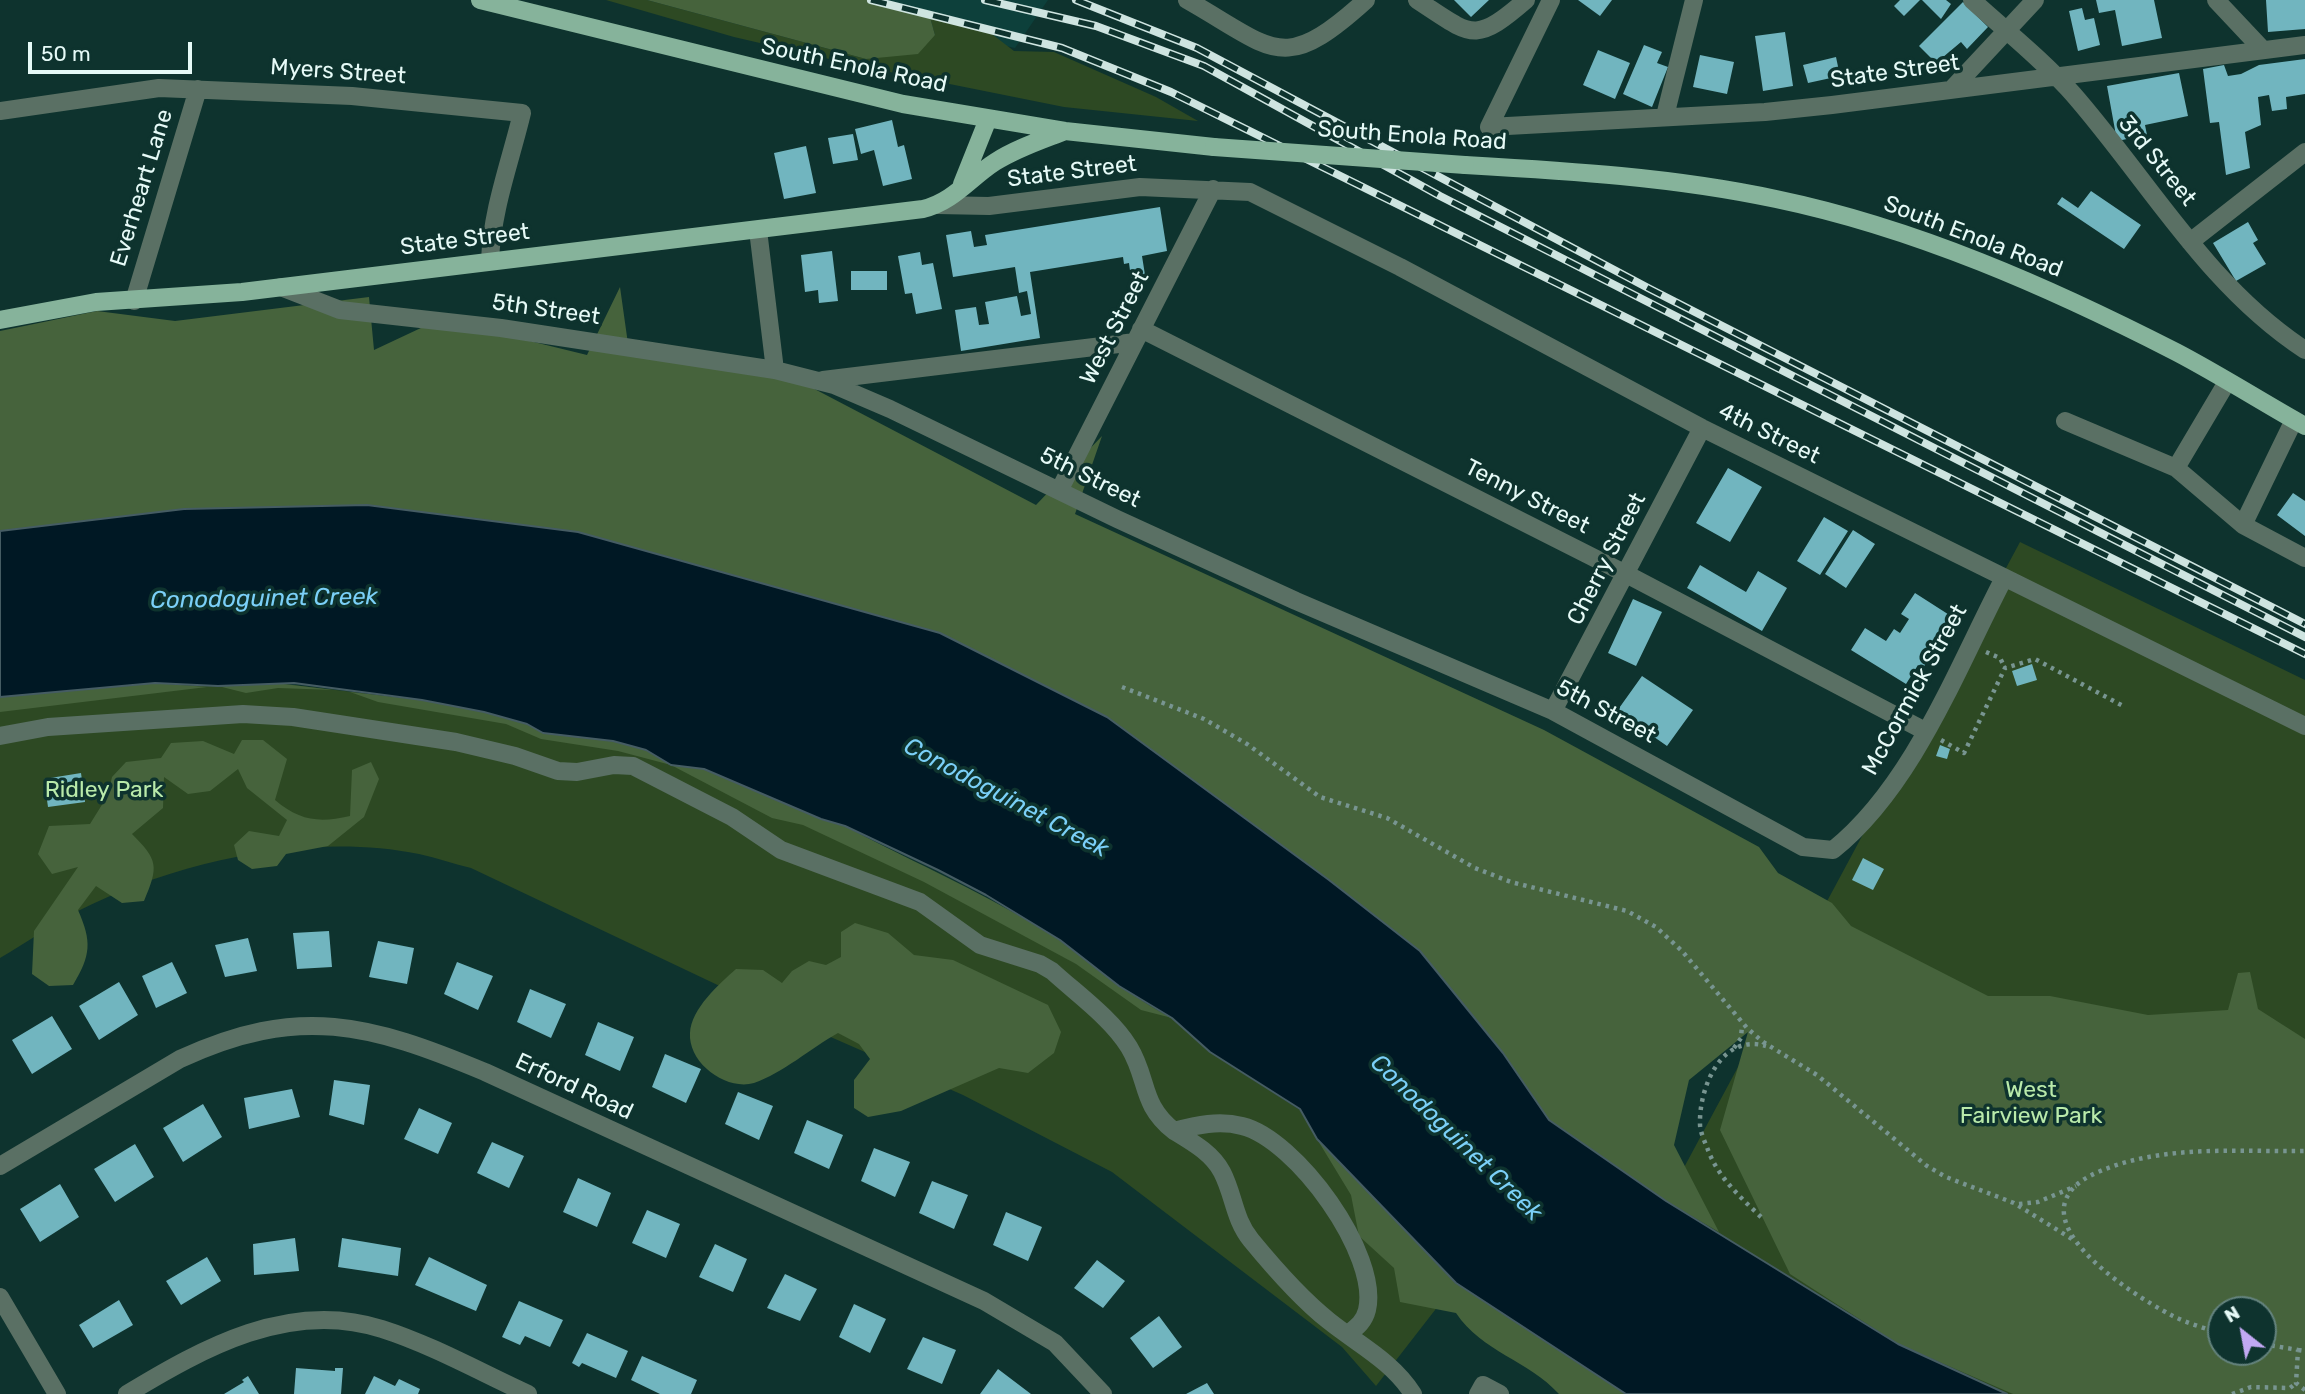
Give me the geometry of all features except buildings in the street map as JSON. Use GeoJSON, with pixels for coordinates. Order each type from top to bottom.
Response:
{"type":"FeatureCollection","features":[{"type":"Feature","properties":{"kind":"main road","name":"South Enola Road"},"geometry":{"type":"LineString","coordinates":[[480,0],[815,85],[988,119],[1065,131],[1213,147],[1647,177],[1776,198],[1839,214],[2037,285],[2179,354],[2300,423]]}},
{"type":"Feature","properties":{"kind":"main road","name":"State Street"},"geometry":{"type":"LineString","coordinates":[[960,189],[988,119]]}},
{"type":"Feature","properties":{"kind":"main road","name":"State Street"},"geometry":{"type":"LineString","coordinates":[[0,320],[96,302],[281,288],[758,230],[937,205],[1016,150],[1065,131]]}},
{"type":"Feature","properties":{"kind":"street"},"geometry":{"type":"LineString","coordinates":[[1187,0],[1269,46],[1284,50],[1299,48],[1321,37],[1366,0]]}},
{"type":"Feature","properties":{"kind":"street"},"geometry":{"type":"LineString","coordinates":[[1418,0],[1474,33],[1490,29],[1526,0]]}},
{"type":"Feature","properties":{"kind":"street","name":"State Street"},"geometry":{"type":"LineString","coordinates":[[1551,0],[1489,127],[1765,112],[2305,45]]}},
{"type":"Feature","properties":{"kind":"street"},"geometry":{"type":"LineString","coordinates":[[1665,116],[1694,0]]}},
{"type":"Feature","properties":{"kind":"street","name":"3rd Street"},"geometry":{"type":"LineString","coordinates":[[1972,0],[2055,75],[2190,242],[2250,308],[2305,350]]}},
{"type":"Feature","properties":{"kind":"street"},"geometry":{"type":"LineString","coordinates":[[1954,88],[2035,0]]}},
{"type":"Feature","properties":{"kind":"street"},"geometry":{"type":"LineString","coordinates":[[2216,0],[2263,50]]}},
{"type":"Feature","properties":{"kind":"street","name":"Myers Street"},"geometry":{"type":"LineString","coordinates":[[0,111],[159,88],[352,96],[522,114],[511,161],[498,195],[491,229],[490,261]]}},
{"type":"Feature","properties":{"kind":"street","name":"Everheart Lane"},"geometry":{"type":"LineString","coordinates":[[134,301],[198,89]]}},
{"type":"Feature","properties":{"kind":"street"},"geometry":{"type":"LineString","coordinates":[[2190,242],[2305,152]]}},
{"type":"Feature","properties":{"kind":"street","name":"State Street"},"geometry":{"type":"LineString","coordinates":[[937,205],[989,206],[1140,187],[1213,189]]}},
{"type":"Feature","properties":{"kind":"street","name":"West Street"},"geometry":{"type":"LineString","coordinates":[[1060,489],[1213,189]]}},
{"type":"Feature","properties":{"kind":"street","name":"4th Street"},"geometry":{"type":"LineString","coordinates":[[1213,189],[1250,192],[1702,428],[2305,726]]}},
{"type":"Feature","properties":{"kind":"street"},"geometry":{"type":"LineString","coordinates":[[758,230],[775,370]]}},
{"type":"Feature","properties":{"kind":"street","name":"5th Street"},"geometry":{"type":"LineString","coordinates":[[281,288],[340,310],[502,328],[775,370],[820,381],[890,409],[1296,601],[1553,711],[1803,847],[1833,850]]}},
{"type":"Feature","properties":{"kind":"street"},"geometry":{"type":"LineString","coordinates":[[820,381],[1138,335]]}},
{"type":"Feature","properties":{"kind":"street","name":"Tenny Street"},"geometry":{"type":"LineString","coordinates":[[1138,335],[1628,575],[1925,731]]}},
{"type":"Feature","properties":{"kind":"street"},"geometry":{"type":"LineString","coordinates":[[2176,468],[2227,382]]}},
{"type":"Feature","properties":{"kind":"street"},"geometry":{"type":"LineString","coordinates":[[2064,421],[2176,468],[2244,525],[2305,558]]}},
{"type":"Feature","properties":{"kind":"street"},"geometry":{"type":"LineString","coordinates":[[2244,525],[2300,423]]}},
{"type":"Feature","properties":{"kind":"street","name":"Cherry Street"},"geometry":{"type":"LineString","coordinates":[[1553,711],[1628,575],[1702,428]]}},
{"type":"Feature","properties":{"kind":"street","name":"McCormick Street"},"geometry":{"type":"LineString","coordinates":[[1833,850],[1860,828],[1888,791],[1925,731],[2004,578]]}},
{"type":"Feature","properties":{"kind":"street"},"geometry":{"type":"LineString","coordinates":[[0,736],[48,727],[256,715],[374,728],[456,742],[515,755],[558,771],[577,772],[614,765],[633,766],[732,817],[781,850],[920,902],[980,945],[1040,964],[1052,971],[1128,1045],[1136,1060],[1149,1103],[1159,1119],[1201,1148],[1217,1163],[1238,1222],[1251,1240],[1328,1320],[1383,1359],[1413,1394]]}},
{"type":"Feature","properties":{"kind":"street","name":"Erford Road"},"geometry":{"type":"LineString","coordinates":[[0,1166],[180,1059],[211,1045],[244,1034],[314,1026],[380,1033],[412,1042],[485,1072],[984,1301],[1055,1343],[1103,1394]]}},
{"type":"Feature","properties":{"kind":"street"},"geometry":{"type":"LineString","coordinates":[[1174,1131],[1198,1124],[1244,1126],[1267,1137],[1313,1176],[1352,1244],[1366,1276],[1367,1309],[1362,1323],[1348,1334]]}},
{"type":"Feature","properties":{"kind":"street"},"geometry":{"type":"LineString","coordinates":[[0,1297],[57,1394]]}},
{"type":"Feature","properties":{"kind":"street"},"geometry":{"type":"LineString","coordinates":[[127,1394],[176,1364],[230,1337],[291,1322],[327,1321],[382,1328],[528,1394]]}},
{"type":"Feature","properties":{"kind":"street"},"geometry":{"type":"LineString","coordinates":[[1478,1394],[1483,1385],[1500,1394]]}},
{"type":"Feature","properties":{"kind":"path"},"geometry":{"type":"LineString","coordinates":[[1925,731],[1964,752],[2005,668],[2035,659],[2125,707]]}},
{"type":"Feature","properties":{"kind":"path"},"geometry":{"type":"LineString","coordinates":[[1122,687],[1204,719],[1247,744],[1320,797],[1387,818],[1475,868],[1511,881],[1628,911],[1656,927],[1682,951],[1740,1020],[1773,1048],[1817,1075],[1927,1166],[1947,1177],[2014,1203],[2072,1240],[2116,1280],[2146,1301],[2174,1317],[2207,1329]]}},
{"type":"Feature","properties":{"kind":"path"},"geometry":{"type":"LineString","coordinates":[[1731,1051],[1741,1038],[1740,1020]]}},
{"type":"Feature","properties":{"kind":"path"},"geometry":{"type":"LineString","coordinates":[[1761,1217],[1718,1171],[1700,1126],[1710,1076],[1720,1059],[1745,1044],[1773,1048]]}},
{"type":"Feature","properties":{"kind":"path"},"geometry":{"type":"LineString","coordinates":[[2014,1203],[2038,1202],[2097,1173],[2163,1154],[2305,1151]]}},
{"type":"Feature","properties":{"kind":"path"},"geometry":{"type":"LineString","coordinates":[[2072,1240],[2065,1228],[2064,1212],[2069,1196],[2081,1183]]}},
{"type":"Feature","properties":{"kind":"path"},"geometry":{"type":"LineString","coordinates":[[2277,1346],[2305,1351]]}},
{"type":"Feature","properties":{"kind":"path"},"geometry":{"type":"LineString","coordinates":[[2298,1350],[2297,1383],[2305,1391]]}},
{"type":"Feature","properties":{"kind":"path"},"geometry":{"type":"LineString","coordinates":[[2232,1394],[2251,1387],[2290,1388],[2297,1383]]}},
{"type":"Feature","properties":{"kind":"shaded area"},"geometry":{"type":"Polygon","coordinates":[[[811,0],[1048,0],[1015,48],[811,0]]]}},
{"type":"Feature","properties":{"kind":"green space"},"geometry":{"type":"Polygon","coordinates":[[[606,0],[647,0],[866,59],[935,35],[929,14],[980,25],[1014,51],[1054,52],[1156,97],[1198,121],[1064,107],[855,65],[734,37],[606,0]]]}},
{"type":"Feature","properties":{"kind":"green space"},"geometry":{"type":"Polygon","coordinates":[[[647,0],[871,0],[929,14],[935,35],[918,54],[866,59],[647,0]]]}},
{"type":"Feature","properties":{"kind":"green space"},"geometry":{"type":"Polygon","coordinates":[[[620,287],[629,351],[805,384],[1036,505],[1102,436],[1075,514],[1544,730],[1759,847],[1778,873],[1832,903],[1851,926],[1988,996],[2050,996],[2148,1015],[2228,1010],[2238,973],[2250,972],[2258,1009],[2305,1039],[2305,1394],[2013,1394],[1898,1344],[1790,1274],[1720,1130],[1748,1032],[1689,1080],[1674,1145],[1719,1232],[1666,1201],[1549,1120],[1503,1053],[1420,951],[1329,880],[1107,717],[940,633],[578,532],[367,505],[184,510],[0,531],[0,331],[97,311],[175,321],[369,297],[374,350],[440,319],[587,355],[620,287]]]}},
{"type":"Feature","properties":{"kind":"green space","name":"West Fairview Park"},"geometry":{"type":"Polygon","coordinates":[[[2020,542],[2305,680],[2305,1394],[2007,1394],[1898,1344],[1666,1201],[2020,542]]]}},
{"type":"Feature","properties":{"kind":"green space","name":"Ridley Park"},"geometry":{"type":"Polygon","coordinates":[[[267,682],[422,700],[613,741],[821,819],[1172,1018],[1210,1052],[1300,1110],[1317,1139],[1456,1283],[1376,1386],[1342,1347],[1112,1172],[963,1095],[785,1017],[471,868],[419,854],[377,848],[289,849],[200,865],[117,893],[78,911],[0,958],[0,697],[155,683],[218,686],[267,682]]]}},
{"type":"Feature","properties":{"kind":"green space"},"geometry":{"type":"Polygon","coordinates":[[[267,682],[334,690],[278,688],[246,693],[218,686],[267,682]]]}},
{"type":"Feature","properties":{"kind":"green space"},"geometry":{"type":"Polygon","coordinates":[[[155,683],[207,687],[0,712],[0,697],[21,693],[155,683]]]}},
{"type":"Feature","properties":{"kind":"green space"},"geometry":{"type":"Polygon","coordinates":[[[350,692],[422,700],[484,712],[527,724],[543,733],[613,741],[646,750],[671,765],[618,751],[541,739],[506,724],[378,702],[350,692]]]}},
{"type":"Feature","properties":{"kind":"green space"},"geometry":{"type":"Polygon","coordinates":[[[242,740],[263,740],[287,759],[275,800],[293,812],[319,820],[350,816],[352,770],[371,762],[379,779],[364,817],[328,846],[286,854],[277,866],[252,869],[238,860],[234,845],[249,831],[279,836],[287,820],[247,788],[238,769],[210,791],[188,794],[164,777],[163,808],[132,834],[147,851],[153,864],[154,871],[144,901],[122,903],[96,886],[78,910],[86,931],[88,948],[73,985],[49,986],[32,974],[34,931],[78,867],[52,874],[38,854],[49,826],[90,824],[108,795],[112,777],[126,762],[161,758],[171,743],[203,741],[234,754],[242,740]]]}},
{"type":"Feature","properties":{"kind":"green space"},"geometry":{"type":"Polygon","coordinates":[[[671,765],[704,769],[821,819],[845,826],[953,880],[1058,939],[1156,1010],[1172,1018],[1141,1010],[1076,964],[924,882],[803,825],[772,818],[671,765]]]}},
{"type":"Feature","properties":{"kind":"green space"},"geometry":{"type":"Polygon","coordinates":[[[855,923],[888,933],[914,955],[953,960],[1048,1005],[1061,1032],[1054,1053],[1028,1073],[999,1068],[901,1111],[868,1117],[854,1108],[854,1080],[870,1059],[859,1044],[838,1033],[776,1073],[754,1083],[732,1083],[721,1079],[702,1064],[691,1044],[692,1024],[707,998],[729,975],[736,969],[763,970],[782,983],[792,971],[809,961],[826,965],[841,957],[841,932],[855,923]]]}},
{"type":"Feature","properties":{"kind":"green space"},"geometry":{"type":"Polygon","coordinates":[[[1317,1139],[1456,1283],[1626,1394],[1559,1394],[1533,1372],[1479,1337],[1456,1313],[1400,1302],[1394,1268],[1359,1236],[1351,1195],[1317,1139]]]}},
{"type":"Feature","properties":{"kind":"water","name":"Conodoguinet Creek"},"geometry":{"type":"Polygon","coordinates":[[[367,505],[578,532],[940,633],[1107,717],[1329,880],[1420,951],[1503,1053],[1549,1120],[1666,1201],[1898,1344],[2007,1394],[1626,1394],[1456,1283],[1317,1139],[1300,1109],[1210,1052],[1172,1018],[1119,986],[1060,940],[986,895],[938,870],[845,826],[821,819],[704,769],[671,765],[646,750],[613,741],[543,733],[527,724],[484,712],[422,700],[294,683],[218,686],[155,683],[0,697],[0,531],[184,509],[367,505]]]}},
{"type":"Feature","properties":{"kind":"railway"},"geometry":{"type":"LineString","coordinates":[[871,0],[1062,48],[1171,92],[2305,654]]}},
{"type":"Feature","properties":{"kind":"railway"},"geometry":{"type":"LineString","coordinates":[[985,0],[1096,26],[1204,66],[1440,196],[2305,637]]}},
{"type":"Feature","properties":{"kind":"railway"},"geometry":{"type":"LineString","coordinates":[[1076,0],[1197,48],[1650,289],[2305,624]]}}]}
